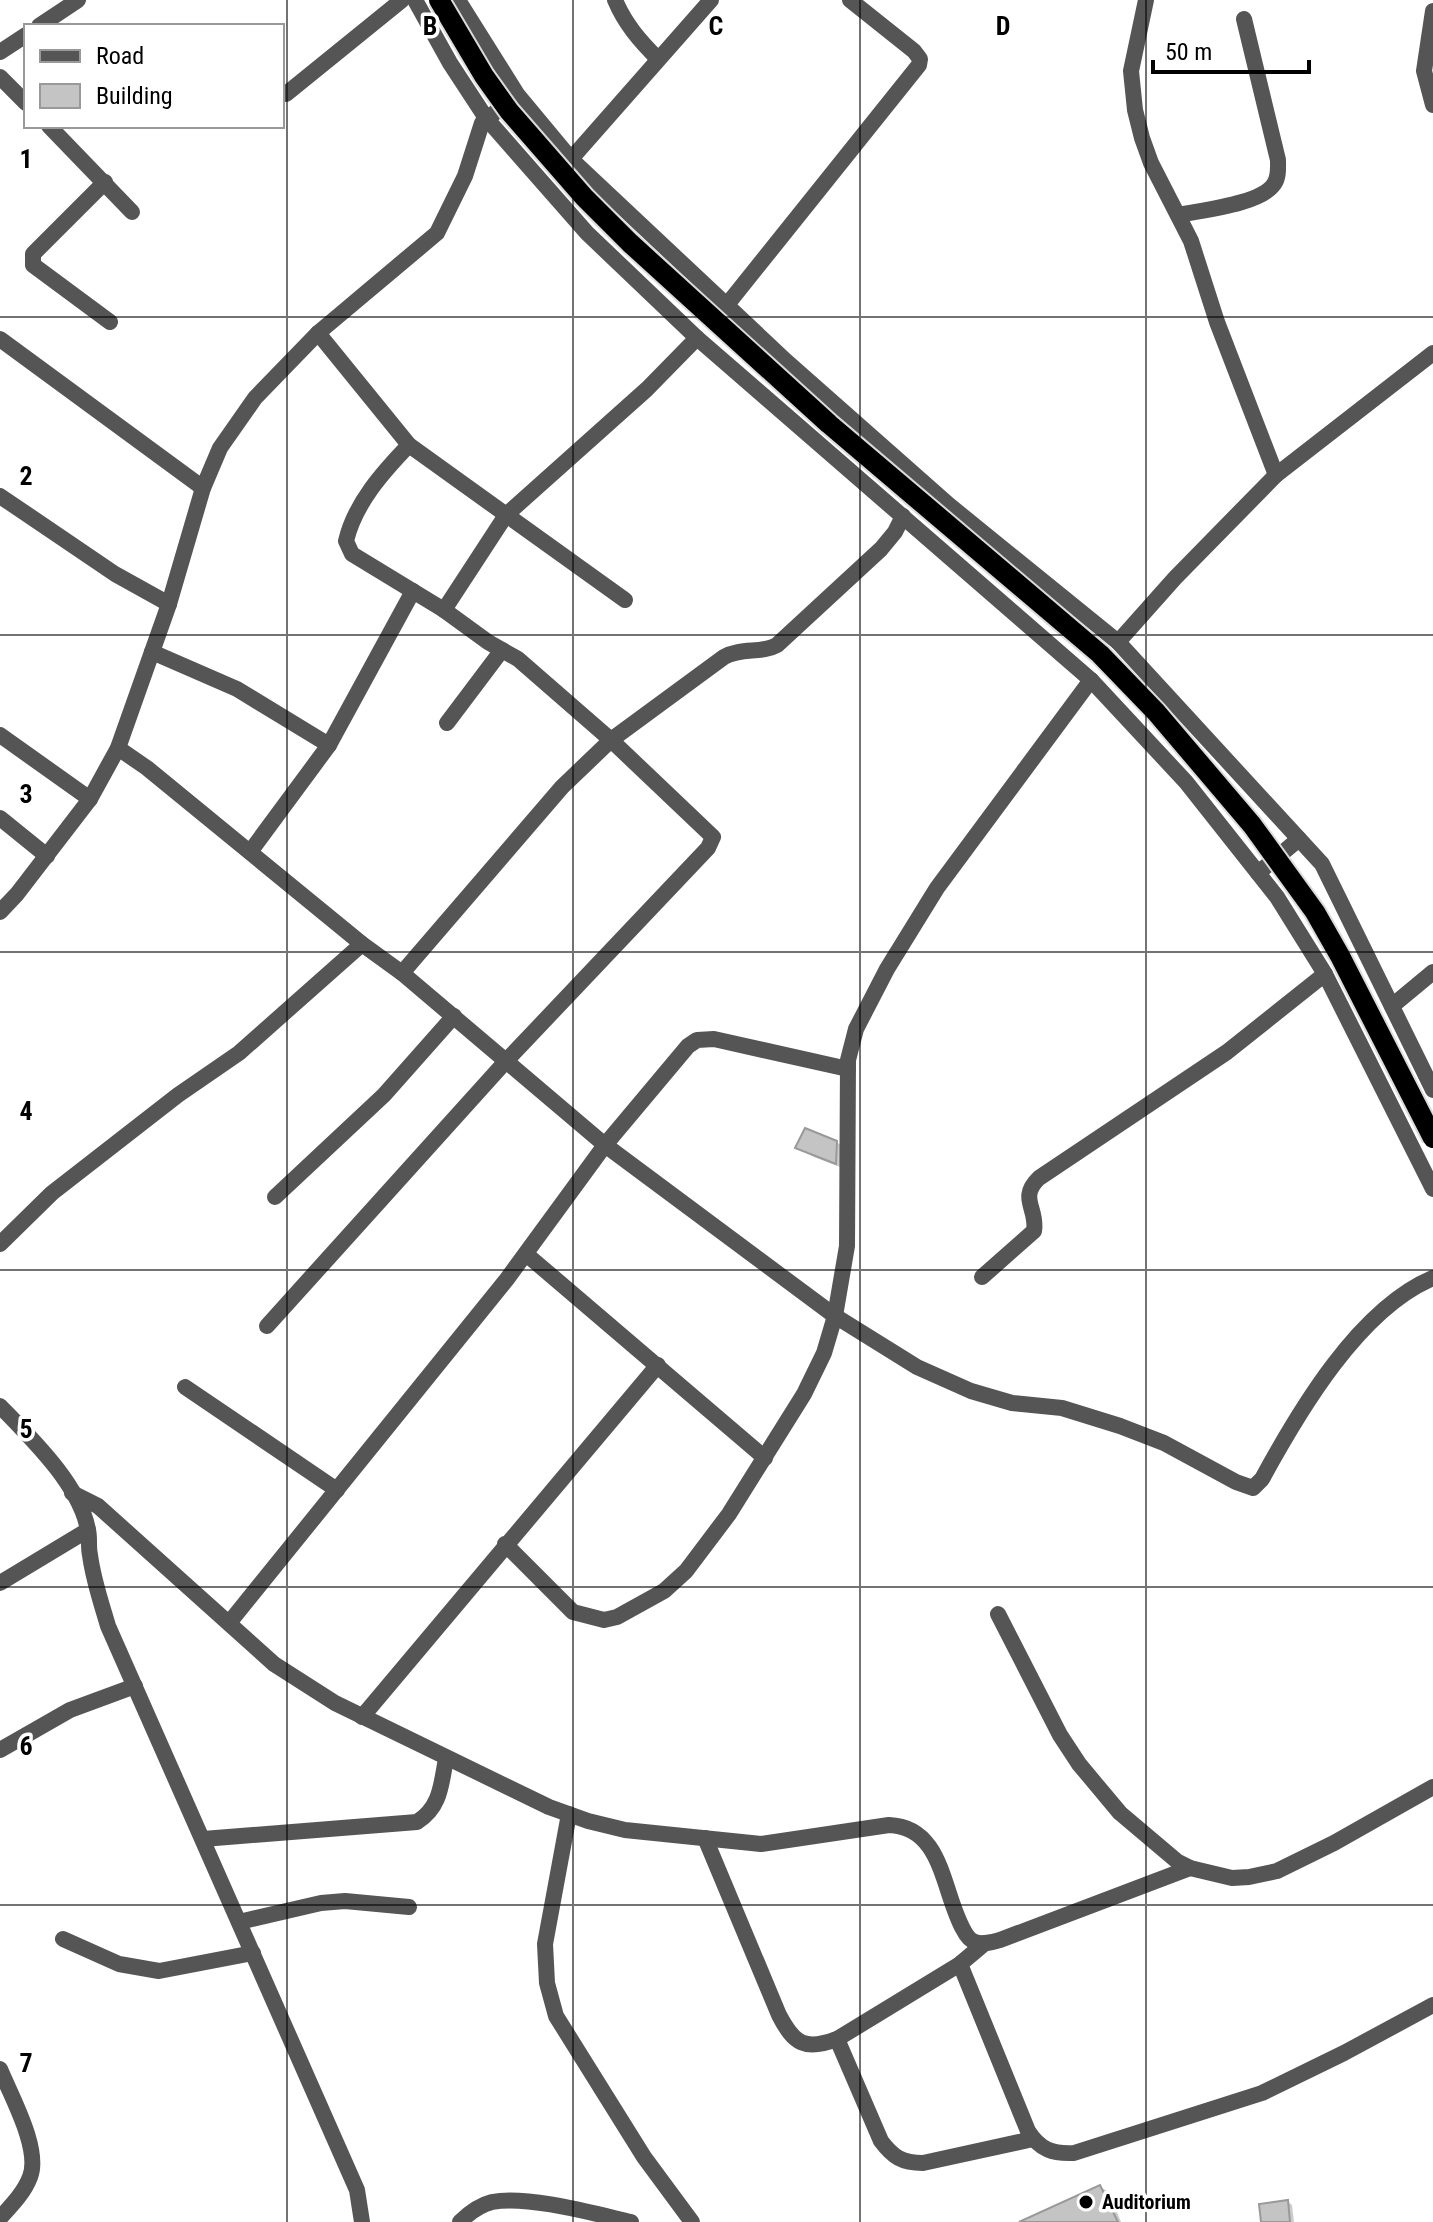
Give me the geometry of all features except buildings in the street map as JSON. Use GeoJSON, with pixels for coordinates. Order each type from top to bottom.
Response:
{"type":"FeatureCollection","features":[{"type":"Feature","properties":{"kind":"main road"},"geometry":{"type":"LineString","coordinates":[[439,0],[484,76],[509,111],[541,150],[621,234],[829,424],[1100,654],[1156,712],[1252,825],[1315,912],[1433,1138]]}},
{"type":"Feature","properties":{"kind":"street"},"geometry":{"type":"LineString","coordinates":[[42,24],[78,0]]}},
{"type":"Feature","properties":{"kind":"street"},"geometry":{"type":"LineString","coordinates":[[286,94],[402,0]]}},
{"type":"Feature","properties":{"kind":"street"},"geometry":{"type":"LineString","coordinates":[[415,0],[450,63],[486,118],[587,233],[697,338],[1091,680],[1186,782],[1277,897],[1325,974],[1433,1189]]}},
{"type":"Feature","properties":{"kind":"street"},"geometry":{"type":"LineString","coordinates":[[458,0],[517,94],[571,159],[726,306],[949,505],[1118,642],[1322,864],[1433,1090]]}},
{"type":"Feature","properties":{"kind":"street"},"geometry":{"type":"LineString","coordinates":[[615,0],[637,38],[658,59]]}},
{"type":"Feature","properties":{"kind":"street"},"geometry":{"type":"LineString","coordinates":[[571,159],[711,0]]}},
{"type":"Feature","properties":{"kind":"street"},"geometry":{"type":"LineString","coordinates":[[726,306],[919,65],[920,59],[914,51],[850,0]]}},
{"type":"Feature","properties":{"kind":"street"},"geometry":{"type":"LineString","coordinates":[[1146,0],[1131,71],[1135,110],[1151,163],[1197,257],[1222,335],[1276,475]]}},
{"type":"Feature","properties":{"kind":"street"},"geometry":{"type":"LineString","coordinates":[[1433,11],[1424,71],[1433,105]]}},
{"type":"Feature","properties":{"kind":"street"},"geometry":{"type":"LineString","coordinates":[[1179,215],[1257,198],[1269,190],[1277,178],[1278,160],[1244,19]]}},
{"type":"Feature","properties":{"kind":"street"},"geometry":{"type":"LineString","coordinates":[[0,52],[24,36]]}},
{"type":"Feature","properties":{"kind":"street"},"geometry":{"type":"LineString","coordinates":[[0,77],[24,101]]}},
{"type":"Feature","properties":{"kind":"street"},"geometry":{"type":"LineString","coordinates":[[0,912],[90,799],[118,748],[169,604],[203,488],[220,448],[255,398],[318,333],[437,233],[465,176],[482,123],[517,94]]}},
{"type":"Feature","properties":{"kind":"street"},"geometry":{"type":"LineString","coordinates":[[51,128],[132,212]]}},
{"type":"Feature","properties":{"kind":"street"},"geometry":{"type":"LineString","coordinates":[[105,182],[31,259],[33,265],[110,322]]}},
{"type":"Feature","properties":{"kind":"street"},"geometry":{"type":"LineString","coordinates":[[318,333],[409,445],[625,600]]}},
{"type":"Feature","properties":{"kind":"street"},"geometry":{"type":"LineString","coordinates":[[444,610],[506,515],[647,389],[697,338]]}},
{"type":"Feature","properties":{"kind":"street"},"geometry":{"type":"LineString","coordinates":[[0,339],[203,488]]}},
{"type":"Feature","properties":{"kind":"street"},"geometry":{"type":"LineString","coordinates":[[1118,642],[1175,578],[1276,475],[1433,353]]}},
{"type":"Feature","properties":{"kind":"street"},"geometry":{"type":"LineString","coordinates":[[267,1326],[507,1060],[712,842],[713,837],[611,740],[518,659],[444,610],[356,559],[346,541],[355,515],[367,494],[409,445]]}},
{"type":"Feature","properties":{"kind":"street"},"geometry":{"type":"LineString","coordinates":[[0,496],[115,574],[169,604]]}},
{"type":"Feature","properties":{"kind":"street"},"geometry":{"type":"LineString","coordinates":[[402,973],[552,797],[611,740],[724,657],[741,650],[766,650],[777,645],[890,540],[903,516]]}},
{"type":"Feature","properties":{"kind":"street"},"geometry":{"type":"LineString","coordinates":[[250,852],[329,745],[413,591]]}},
{"type":"Feature","properties":{"kind":"street"},"geometry":{"type":"LineString","coordinates":[[447,723],[502,650]]}},
{"type":"Feature","properties":{"kind":"street"},"geometry":{"type":"LineString","coordinates":[[152,652],[237,689],[329,745]]}},
{"type":"Feature","properties":{"kind":"street"},"geometry":{"type":"LineString","coordinates":[[505,1544],[573,1612],[604,1620],[617,1617],[664,1591],[686,1571],[729,1514],[814,1374],[835,1316],[847,1246],[848,1069],[856,1029],[902,944],[977,832],[1091,680]]}},
{"type":"Feature","properties":{"kind":"street"},"geometry":{"type":"LineString","coordinates":[[0,735],[90,799]]}},
{"type":"Feature","properties":{"kind":"street"},"geometry":{"type":"LineString","coordinates":[[118,748],[402,973],[605,1145],[835,1316],[917,1367],[971,1391],[1012,1403],[1062,1408],[1120,1426],[1164,1443],[1253,1488],[1262,1479],[1326,1374],[1347,1348],[1399,1297],[1433,1278]]}},
{"type":"Feature","properties":{"kind":"street"},"geometry":{"type":"LineString","coordinates":[[0,818],[47,856]]}},
{"type":"Feature","properties":{"kind":"street"},"geometry":{"type":"LineString","coordinates":[[1258,873],[1299,839]]}},
{"type":"Feature","properties":{"kind":"street"},"geometry":{"type":"LineString","coordinates":[[0,1244],[52,1193],[178,1095],[239,1053],[362,944]]}},
{"type":"Feature","properties":{"kind":"street"},"geometry":{"type":"LineString","coordinates":[[1392,1006],[1433,972]]}},
{"type":"Feature","properties":{"kind":"street"},"geometry":{"type":"LineString","coordinates":[[982,1277],[1034,1231],[1029,1192],[1039,1178],[1227,1052],[1325,974]]}},
{"type":"Feature","properties":{"kind":"street"},"geometry":{"type":"LineString","coordinates":[[275,1197],[384,1095],[454,1016]]}},
{"type":"Feature","properties":{"kind":"street"},"geometry":{"type":"LineString","coordinates":[[229,1623],[526,1254],[605,1145],[677,1056],[697,1040],[714,1039],[848,1069]]}},
{"type":"Feature","properties":{"kind":"street"},"geometry":{"type":"LineString","coordinates":[[526,1254],[765,1458]]}},
{"type":"Feature","properties":{"kind":"street"},"geometry":{"type":"LineString","coordinates":[[362,1717],[658,1365]]}},
{"type":"Feature","properties":{"kind":"street"},"geometry":{"type":"LineString","coordinates":[[185,1387],[337,1490]]}},
{"type":"Feature","properties":{"kind":"street"},"geometry":{"type":"LineString","coordinates":[[0,1406],[29,1436],[72,1493],[88,1530],[89,1554],[108,1626],[357,2190],[362,2222]]}},
{"type":"Feature","properties":{"kind":"street"},"geometry":{"type":"LineString","coordinates":[[72,1493],[98,1506],[274,1664],[305,1686],[446,1759],[569,1814],[625,1830],[761,1844],[889,1825],[904,1826],[920,1834],[931,1846],[965,1934],[974,1942],[985,1943],[1190,1868]]}},
{"type":"Feature","properties":{"kind":"street"},"geometry":{"type":"LineString","coordinates":[[0,1583],[88,1530]]}},
{"type":"Feature","properties":{"kind":"street"},"geometry":{"type":"LineString","coordinates":[[998,1614],[1060,1735],[1079,1764],[1134,1826],[1190,1868],[1232,1878],[1277,1871],[1433,1787]]}},
{"type":"Feature","properties":{"kind":"street"},"geometry":{"type":"LineString","coordinates":[[0,1750],[70,1710],[135,1686]]}},
{"type":"Feature","properties":{"kind":"street"},"geometry":{"type":"LineString","coordinates":[[203,1839],[417,1822],[428,1815],[437,1802],[446,1759]]}},
{"type":"Feature","properties":{"kind":"street"},"geometry":{"type":"LineString","coordinates":[[569,1814],[545,1944],[547,1983],[556,2016],[644,2157],[692,2222]]}},
{"type":"Feature","properties":{"kind":"street"},"geometry":{"type":"LineString","coordinates":[[705,1838],[788,2033],[801,2042],[818,2046],[837,2039],[960,1964],[985,1943]]}},
{"type":"Feature","properties":{"kind":"street"},"geometry":{"type":"LineString","coordinates":[[239,1922],[321,1903],[345,1901],[409,1907]]}},
{"type":"Feature","properties":{"kind":"street"},"geometry":{"type":"LineString","coordinates":[[63,1939],[119,1964],[159,1971],[253,1953]]}},
{"type":"Feature","properties":{"kind":"street"},"geometry":{"type":"LineString","coordinates":[[960,1964],[1033,2139],[1043,2149],[1056,2154],[1074,2153],[1246,2098],[1344,2053],[1433,2005]]}},
{"type":"Feature","properties":{"kind":"street"},"geometry":{"type":"LineString","coordinates":[[837,2039],[881,2141],[891,2154],[907,2163],[923,2163],[1033,2139]]}},
{"type":"Feature","properties":{"kind":"street"},"geometry":{"type":"LineString","coordinates":[[0,2069],[25,2129],[33,2167],[21,2193],[0,2218]]}},
{"type":"Feature","properties":{"kind":"street"},"geometry":{"type":"LineString","coordinates":[[460,2222],[471,2211],[491,2202],[514,2201],[583,2210],[631,2222]]}},
{"type":"Feature","properties":{"kind":"place","name":"Auditorium"},"geometry":{"type":"Point","coordinates":[1086,2202]}}]}
